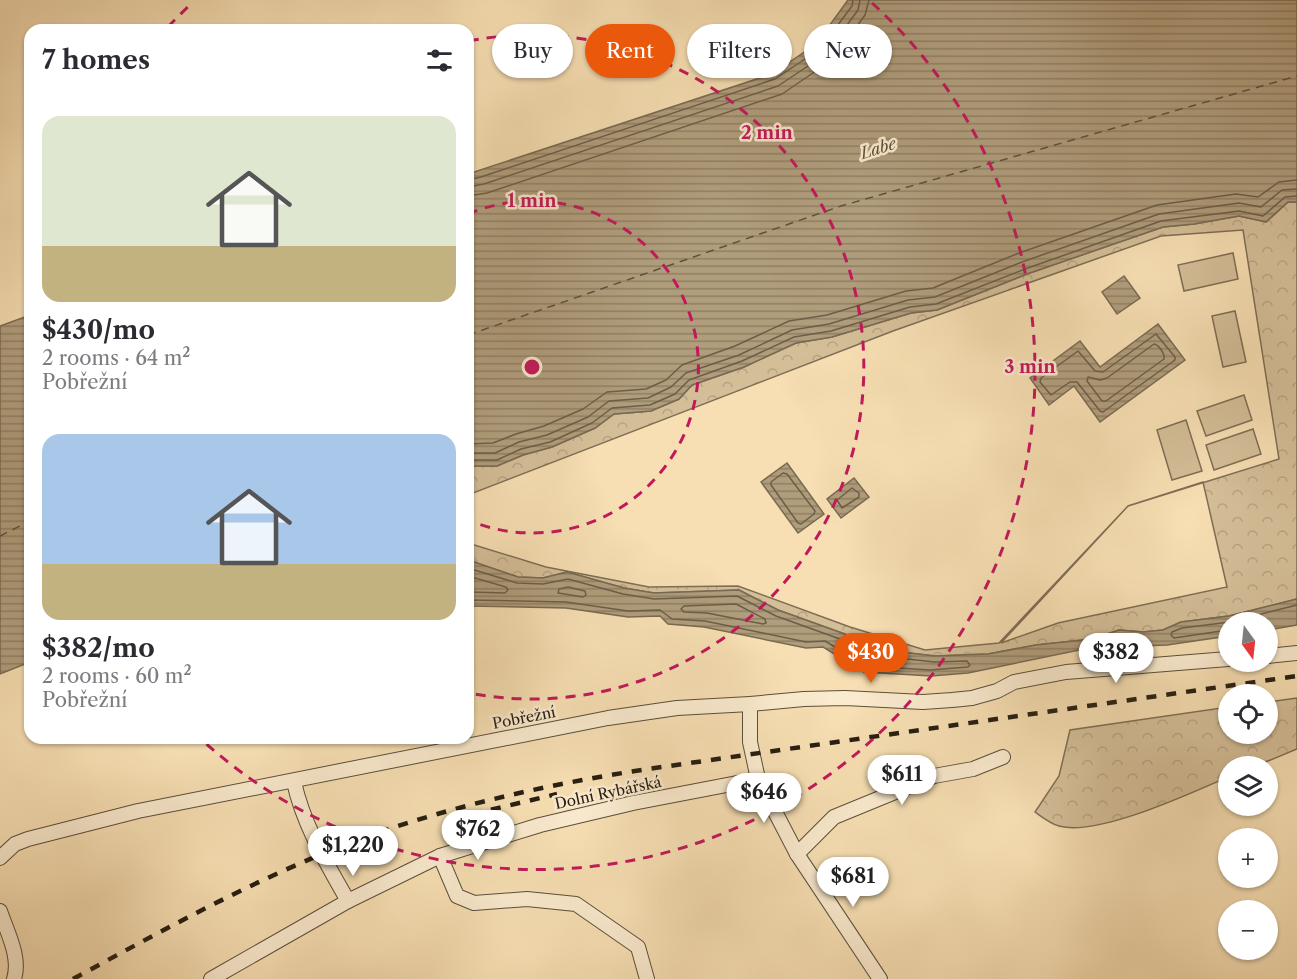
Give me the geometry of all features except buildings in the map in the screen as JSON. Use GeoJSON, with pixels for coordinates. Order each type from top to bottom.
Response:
{"type":"FeatureCollection","features":[{"type":"Feature","properties":{"kind":"street"},"geometry":{"type":"LineString","coordinates":[[1278,655],[1297,653]]}},
{"type":"Feature","properties":{"kind":"street","name":"Pobřežní"},"geometry":{"type":"LineString","coordinates":[[0,858],[15,844],[28,839],[138,812],[608,718],[677,708],[804,699],[923,702],[972,698],[997,691],[1014,682],[1066,672],[1218,660]]}},
{"type":"Feature","properties":{"kind":"street"},"geometry":{"type":"LineString","coordinates":[[750,704],[750,742],[758,779],[797,854],[880,979]]}},
{"type":"Feature","properties":{"kind":"street"},"geometry":{"type":"LineString","coordinates":[[797,854],[834,817],[934,776],[973,769],[1003,757]]}},
{"type":"Feature","properties":{"kind":"street","name":"Dolní Rybářská"},"geometry":{"type":"LineString","coordinates":[[211,979],[348,901],[440,856],[540,825],[633,803],[758,779]]}},
{"type":"Feature","properties":{"kind":"street"},"geometry":{"type":"LineString","coordinates":[[294,782],[298,801],[348,901]]}},
{"type":"Feature","properties":{"kind":"street"},"geometry":{"type":"LineString","coordinates":[[440,856],[457,896],[474,903],[527,899],[576,904],[638,946],[646,979]]}},
{"type":"Feature","properties":{"kind":"street"},"geometry":{"type":"LineString","coordinates":[[0,911],[15,957],[17,968],[14,979]]}},
{"type":"Feature","properties":{"kind":"green space"},"geometry":{"type":"Polygon","coordinates":[[[1288,202],[1297,202],[1297,599],[1245,612],[1218,612],[1218,617],[1181,622],[1163,630],[1143,632],[1119,630],[1092,639],[1036,645],[988,654],[935,656],[892,651],[778,610],[739,590],[654,593],[624,588],[567,572],[543,578],[518,577],[474,562],[474,545],[546,567],[649,587],[738,586],[850,627],[925,650],[999,643],[1128,506],[1001,643],[1058,623],[1227,587],[1203,483],[1279,459],[1243,230],[1161,236],[893,331],[474,493],[474,466],[497,466],[523,455],[552,447],[595,428],[614,414],[651,411],[679,399],[692,385],[744,367],[796,343],[832,337],[911,313],[937,310],[1027,274],[1163,227],[1239,216],[1266,222],[1288,202]]]}},
{"type":"Feature","properties":{"kind":"green space"},"geometry":{"type":"Polygon","coordinates":[[[1233,253],[1238,279],[1184,291],[1178,265],[1233,253]]]}},
{"type":"Feature","properties":{"kind":"green space"},"geometry":{"type":"Polygon","coordinates":[[[1235,311],[1246,362],[1223,367],[1212,316],[1235,311]]]}},
{"type":"Feature","properties":{"kind":"green space"},"geometry":{"type":"Polygon","coordinates":[[[1244,395],[1252,420],[1206,436],[1197,411],[1244,395]]]}},
{"type":"Feature","properties":{"kind":"green space"},"geometry":{"type":"Polygon","coordinates":[[[1186,420],[1202,471],[1172,480],[1157,430],[1186,420]]]}},
{"type":"Feature","properties":{"kind":"green space"},"geometry":{"type":"Polygon","coordinates":[[[1253,429],[1261,454],[1214,470],[1206,445],[1253,429]]]}},
{"type":"Feature","properties":{"kind":"green space"},"geometry":{"type":"Polygon","coordinates":[[[1297,698],[1297,749],[1278,757],[1218,756],[1218,781],[1119,820],[1076,828],[1059,826],[1035,812],[1059,776],[1070,730],[1218,708],[1218,744],[1278,744],[1278,701],[1297,698]]]}},
{"type":"Feature","properties":{"kind":"water","name":"Labe"},"geometry":{"type":"Polygon","coordinates":[[[848,0],[1297,0],[1297,202],[1288,202],[1266,222],[1239,216],[1163,227],[1027,274],[937,310],[911,313],[832,337],[796,343],[744,367],[692,385],[679,399],[651,411],[614,414],[595,428],[552,447],[523,455],[497,466],[474,466],[474,172],[760,78],[792,78],[792,60],[804,52],[804,78],[892,78],[892,24],[831,24],[848,0]]]}},
{"type":"Feature","properties":{"kind":"water"},"geometry":{"type":"Polygon","coordinates":[[[1124,276],[1140,298],[1117,314],[1102,292],[1124,276]]]}},
{"type":"Feature","properties":{"kind":"water"},"geometry":{"type":"Polygon","coordinates":[[[24,317],[24,664],[0,674],[0,326],[24,317]]]}},
{"type":"Feature","properties":{"kind":"water"},"geometry":{"type":"Polygon","coordinates":[[[1158,324],[1185,360],[1100,422],[1074,386],[1049,405],[1030,378],[1080,341],[1100,367],[1158,324]]]}},
{"type":"Feature","properties":{"kind":"water"},"geometry":{"type":"Polygon","coordinates":[[[787,463],[824,514],[798,533],[761,482],[787,463]]]}},
{"type":"Feature","properties":{"kind":"water"},"geometry":{"type":"Polygon","coordinates":[[[854,478],[869,497],[841,518],[827,499],[854,478]]]}},
{"type":"Feature","properties":{"kind":"water"},"geometry":{"type":"Polygon","coordinates":[[[474,562],[518,577],[543,578],[567,572],[624,588],[654,593],[739,590],[778,610],[892,651],[935,656],[988,654],[1036,645],[1092,639],[1119,630],[1143,632],[1163,630],[1181,622],[1218,617],[1218,637],[1167,645],[1089,648],[968,673],[931,676],[864,672],[823,647],[806,648],[704,627],[668,624],[660,616],[628,617],[566,608],[474,606],[474,562]]]}},
{"type":"Feature","properties":{"kind":"water"},"geometry":{"type":"Polygon","coordinates":[[[1297,599],[1297,625],[1278,628],[1278,612],[1245,612],[1297,599]]]}},
{"type":"Feature","properties":{"kind":"ferry route"},"geometry":{"type":"LineString","coordinates":[[474,333],[841,206],[1297,76]]}},
{"type":"Feature","properties":{"kind":"ferry route"},"geometry":{"type":"LineString","coordinates":[[0,536],[24,524]]}},
{"type":"Feature","properties":{"kind":"railway"},"geometry":{"type":"LineString","coordinates":[[73,979],[231,895],[312,858],[395,827],[489,800],[648,769],[1297,676]]}},
{"type":"Feature","properties":{"kind":"railway"},"geometry":{"type":"LineString","coordinates":[[452,819],[557,794]]}}]}
